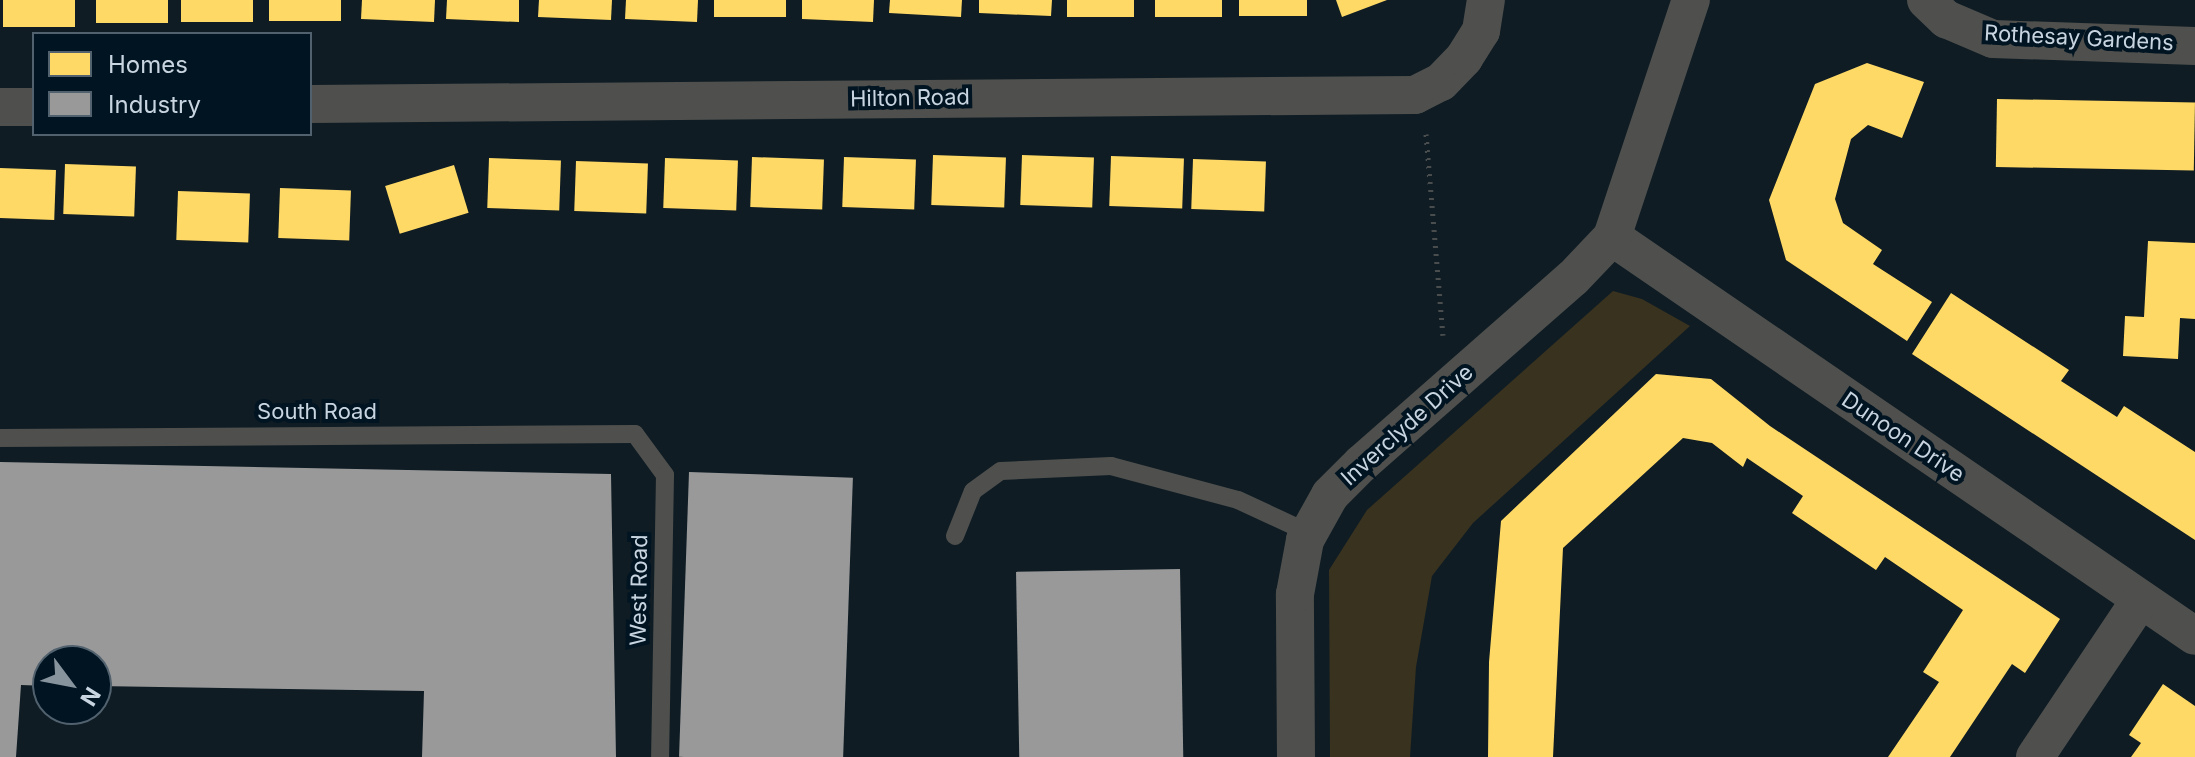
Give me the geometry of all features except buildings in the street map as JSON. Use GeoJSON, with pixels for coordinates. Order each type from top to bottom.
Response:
{"type":"FeatureCollection","features":[{"type":"Feature","properties":{"kind":"street"},"geometry":{"type":"LineString","coordinates":[[1612,237],[1691,0]]}},
{"type":"Feature","properties":{"kind":"street","name":"Rothesay Gardens"},"geometry":{"type":"LineString","coordinates":[[1926,0],[1946,19],[1993,39],[2195,46]]}},
{"type":"Feature","properties":{"kind":"street"},"geometry":{"type":"LineString","coordinates":[[1423,91],[1441,82],[1484,15]]}},
{"type":"Feature","properties":{"kind":"street","name":"Hilton Road"},"geometry":{"type":"LineString","coordinates":[[312,104],[1374,96],[1423,91]]}},
{"type":"Feature","properties":{"kind":"street"},"geometry":{"type":"LineString","coordinates":[[0,107],[32,107]]}},
{"type":"Feature","properties":{"kind":"street","name":"Inverclyde Drive"},"geometry":{"type":"LineString","coordinates":[[1296,757],[1295,594],[1309,533],[1330,495],[1612,237]]}},
{"type":"Feature","properties":{"kind":"street","name":"Dunoon Drive"},"geometry":{"type":"LineString","coordinates":[[1612,237],[2195,636]]}},
{"type":"Feature","properties":{"kind":"street"},"geometry":{"type":"LineString","coordinates":[[2035,757],[2140,600]]}},
{"type":"Feature","properties":{"kind":"lane","name":"South Road"},"geometry":{"type":"LineString","coordinates":[[0,438],[635,434]]}},
{"type":"Feature","properties":{"kind":"lane","name":"West Road"},"geometry":{"type":"LineString","coordinates":[[635,434],[665,475],[660,757]]}},
{"type":"Feature","properties":{"kind":"lane"},"geometry":{"type":"LineString","coordinates":[[955,536],[973,491],[1001,471],[1111,466],[1238,500],[1309,533]]}},
{"type":"Feature","properties":{"kind":"path"},"geometry":{"type":"LineString","coordinates":[[1423,91],[1447,388]]}},
{"type":"Feature","properties":{"kind":"shaded area"},"geometry":{"type":"Polygon","coordinates":[[[1613,291],[1642,299],[1690,326],[1473,523],[1432,576],[1416,667],[1410,757],[1330,757],[1329,570],[1367,510],[1613,291]]]}}]}
